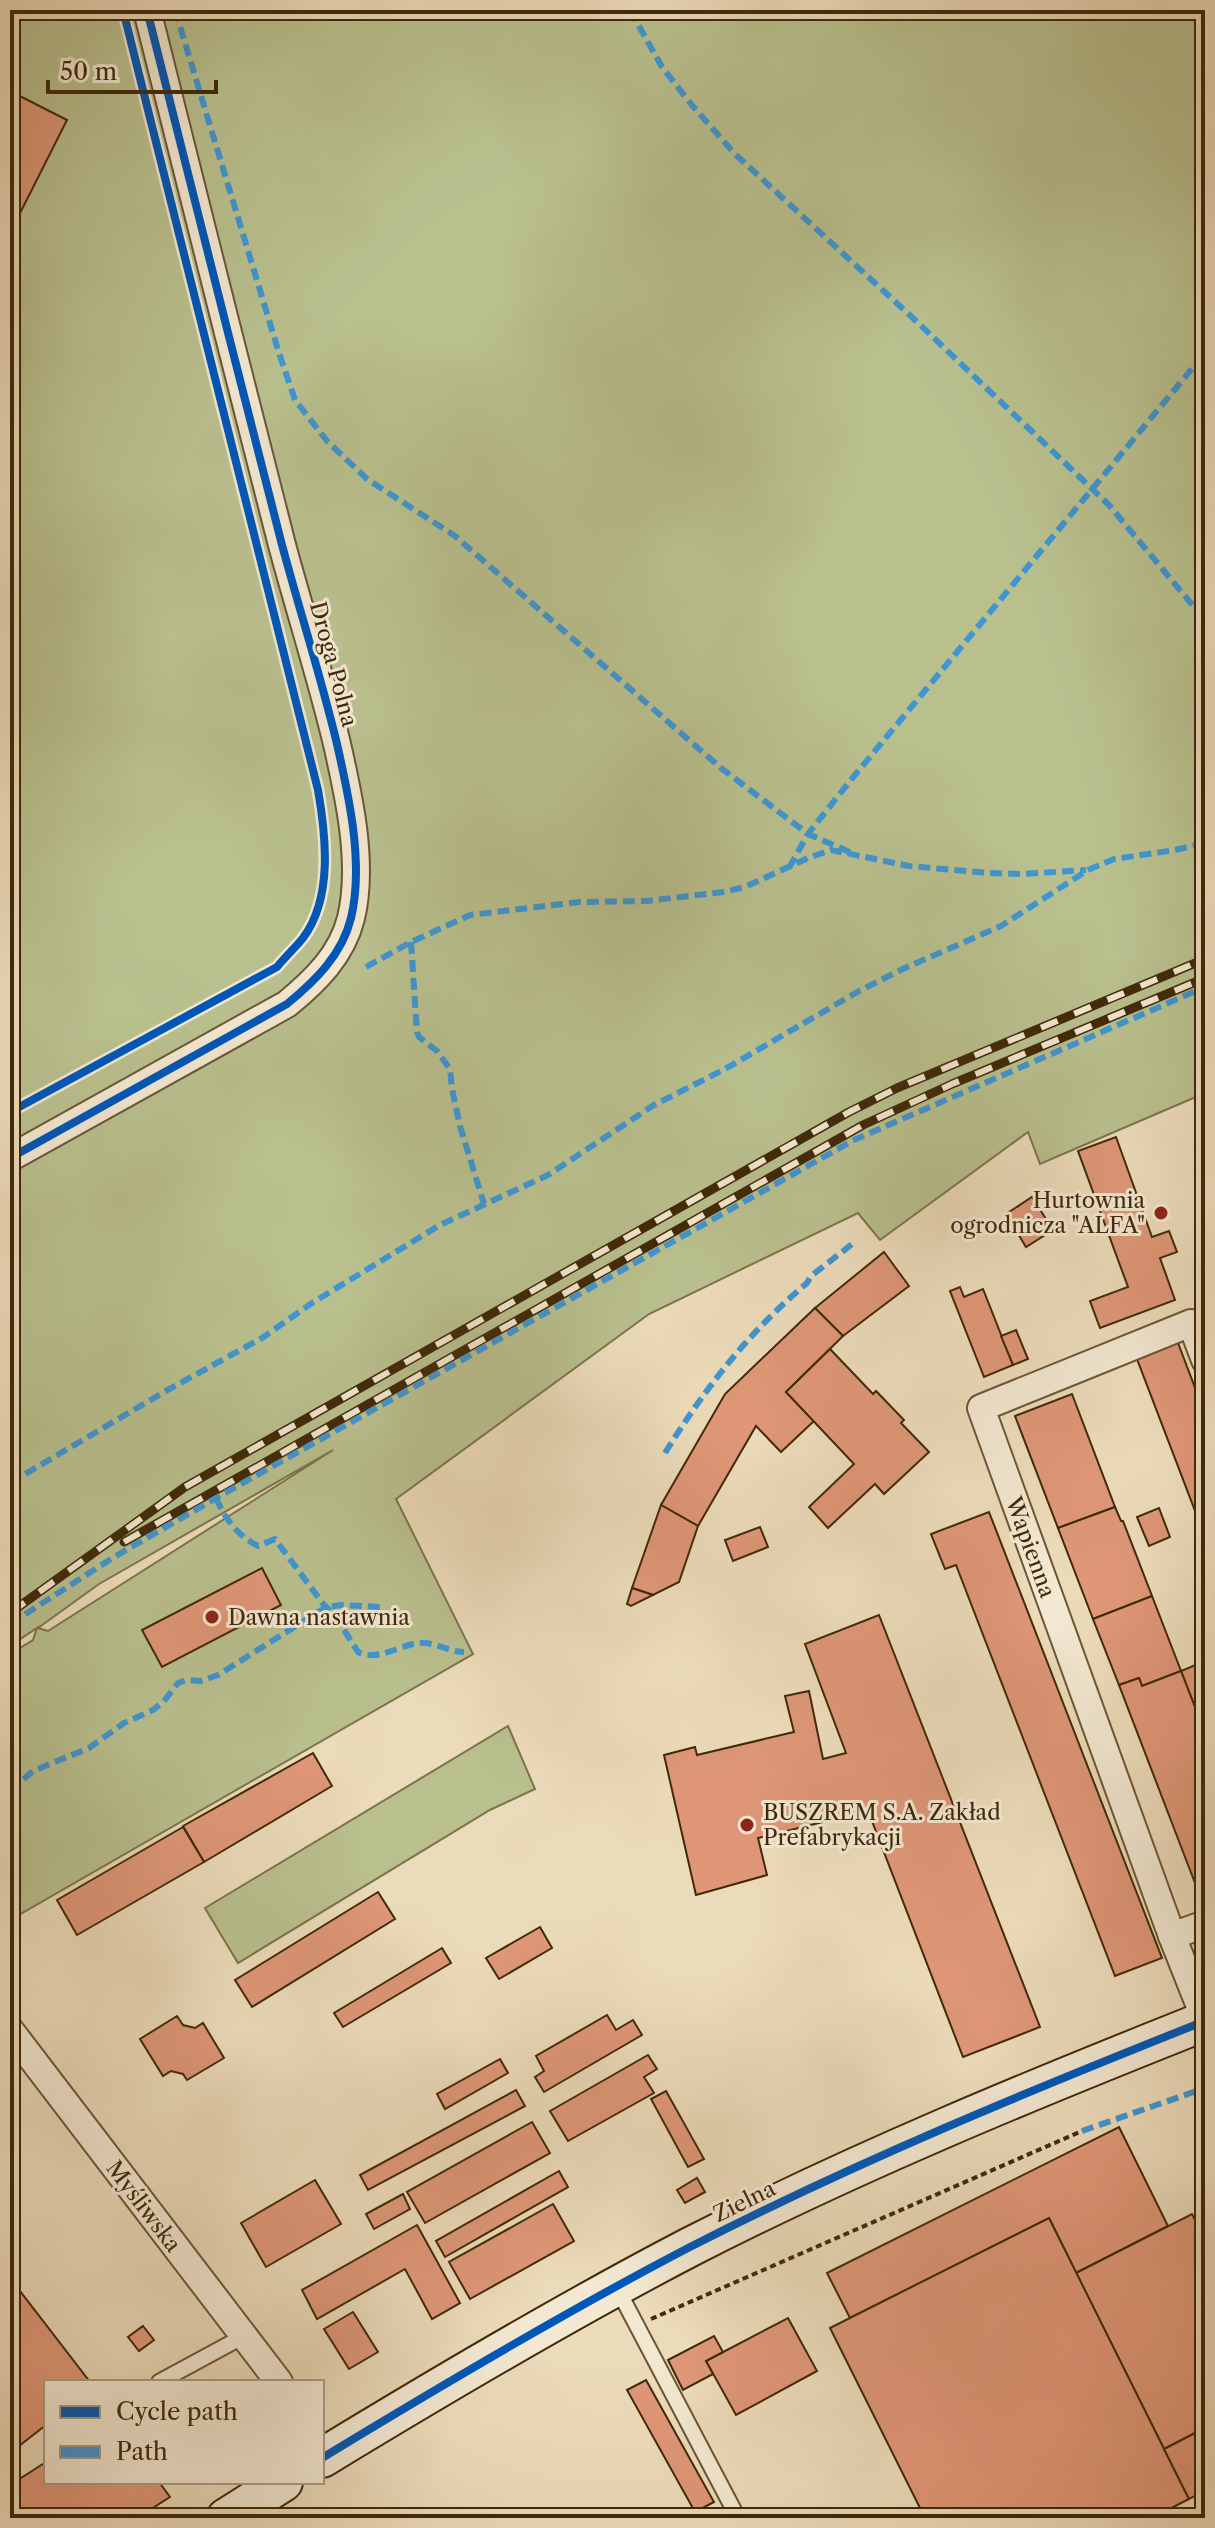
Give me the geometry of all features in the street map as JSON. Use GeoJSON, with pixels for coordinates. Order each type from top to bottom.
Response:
{"type":"FeatureCollection","features":[{"type":"Feature","properties":{"kind":"street","name":"Droga Polna"},"geometry":{"type":"LineString","coordinates":[[10,1158],[287,1004],[312,983],[336,954],[351,918],[355,854],[349,795],[147,10]]}},
{"type":"Feature","properties":{"kind":"street","name":"Wapienna"},"geometry":{"type":"LineString","coordinates":[[1205,1360],[1191,1323],[981,1408],[1205,2020]]}},
{"type":"Feature","properties":{"kind":"street"},"geometry":{"type":"LineString","coordinates":[[1172,1936],[1205,1924]]}},
{"type":"Feature","properties":{"kind":"street","name":"Zielna"},"geometry":{"type":"LineString","coordinates":[[325,2449],[750,2217],[978,2114],[1205,2020]]}},
{"type":"Feature","properties":{"kind":"street","name":"Myśliwska"},"geometry":{"type":"LineString","coordinates":[[10,2030],[277,2380]]}},
{"type":"Feature","properties":{"kind":"street"},"geometry":{"type":"LineString","coordinates":[[226,2518],[280,2484]]}},
{"type":"Feature","properties":{"kind":"lane"},"geometry":{"type":"LineString","coordinates":[[617,2287],[738,2518]]}},
{"type":"Feature","properties":{"kind":"lane"},"geometry":{"type":"LineString","coordinates":[[163,2380],[244,2336]]}},
{"type":"Feature","properties":{"kind":"path"},"geometry":{"type":"LineString","coordinates":[[637,2325],[1082,2131]]}},
{"type":"Feature","properties":{"kind":"green space"},"geometry":{"type":"Polygon","coordinates":[[[10,10],[1205,10],[1205,1093],[1040,1164],[1028,1132],[880,1240],[858,1213],[649,1314],[396,1499],[473,1654],[10,1920],[10,1654],[33,1640],[37,1628],[10,1646],[10,10]],[[333,1450],[99,1584],[38,1628],[48,1631],[333,1450]]]}},
{"type":"Feature","properties":{"kind":"green space"},"geometry":{"type":"Polygon","coordinates":[[[508,1726],[535,1789],[490,1810],[238,1963],[205,1908],[508,1726]]]}},
{"type":"Feature","properties":{"kind":"building"},"geometry":{"type":"Polygon","coordinates":[[[10,91],[67,120],[10,233],[10,91]]]}},
{"type":"Feature","properties":{"kind":"building"},"geometry":{"type":"Polygon","coordinates":[[[1116,1137],[1152,1237],[1169,1231],[1177,1252],[1160,1258],[1175,1300],[1100,1328],[1090,1301],[1128,1287],[1078,1151],[1116,1137]]]}},
{"type":"Feature","properties":{"kind":"building"},"geometry":{"type":"Polygon","coordinates":[[[1032,1197],[1053,1230],[1026,1247],[1006,1214],[1032,1197]]]}},
{"type":"Feature","properties":{"kind":"building"},"geometry":{"type":"Polygon","coordinates":[[[884,1252],[909,1286],[843,1336],[815,1308],[884,1252]]]}},
{"type":"Feature","properties":{"kind":"building"},"geometry":{"type":"Polygon","coordinates":[[[960,1287],[964,1297],[983,1289],[1013,1365],[984,1377],[950,1291],[960,1287]]]}},
{"type":"Feature","properties":{"kind":"building"},"geometry":{"type":"Polygon","coordinates":[[[815,1308],[843,1336],[786,1392],[814,1421],[781,1452],[756,1426],[698,1526],[661,1505],[725,1394],[815,1308]]]}},
{"type":"Feature","properties":{"kind":"building"},"geometry":{"type":"Polygon","coordinates":[[[1016,1330],[1028,1359],[1013,1365],[1001,1336],[1016,1330]]]}},
{"type":"Feature","properties":{"kind":"building"},"geometry":{"type":"Polygon","coordinates":[[[1178,1343],[1205,1414],[1205,1537],[1137,1359],[1178,1343]]]}},
{"type":"Feature","properties":{"kind":"building"},"geometry":{"type":"Polygon","coordinates":[[[830,1349],[873,1394],[876,1391],[904,1420],[901,1423],[929,1452],[884,1494],[875,1484],[828,1528],[809,1507],[854,1464],[786,1392],[830,1349]]]}},
{"type":"Feature","properties":{"kind":"building"},"geometry":{"type":"Polygon","coordinates":[[[1072,1394],[1115,1507],[1058,1528],[1015,1416],[1072,1394]]]}},
{"type":"Feature","properties":{"kind":"building"},"geometry":{"type":"Polygon","coordinates":[[[661,1505],[698,1526],[679,1582],[653,1595],[632,1588],[661,1505]]]}},
{"type":"Feature","properties":{"kind":"building"},"geometry":{"type":"Polygon","coordinates":[[[1115,1507],[1152,1596],[1093,1619],[1058,1528],[1115,1507]]]}},
{"type":"Feature","properties":{"kind":"building"},"geometry":{"type":"Polygon","coordinates":[[[1159,1508],[1170,1537],[1149,1546],[1137,1517],[1159,1508]]]}},
{"type":"Feature","properties":{"kind":"building"},"geometry":{"type":"Polygon","coordinates":[[[989,1512],[1162,1958],[1115,1976],[956,1565],[945,1569],[931,1534],[989,1512]]]}},
{"type":"Feature","properties":{"kind":"building"},"geometry":{"type":"Polygon","coordinates":[[[760,1527],[768,1547],[733,1561],[725,1540],[760,1527]]]}},
{"type":"Feature","properties":{"kind":"building","name":"Dawna nastawnia"},"geometry":{"type":"Polygon","coordinates":[[[262,1568],[281,1605],[162,1667],[142,1630],[262,1568]]]}},
{"type":"Feature","properties":{"kind":"building"},"geometry":{"type":"Polygon","coordinates":[[[632,1588],[653,1595],[631,1606],[627,1604],[632,1588]]]}},
{"type":"Feature","properties":{"kind":"building"},"geometry":{"type":"Polygon","coordinates":[[[1152,1596],[1181,1671],[1142,1686],[1139,1678],[1119,1685],[1093,1619],[1152,1596]]]}},
{"type":"Feature","properties":{"kind":"building","name":"BUSZREM S.A. Zakład Prefabrykacji"},"geometry":{"type":"Polygon","coordinates":[[[879,1615],[1040,2027],[963,2057],[868,1811],[758,1838],[767,1875],[696,1895],[664,1755],[695,1747],[697,1755],[794,1732],[785,1696],[809,1691],[823,1759],[846,1753],[805,1644],[879,1615]]]}},
{"type":"Feature","properties":{"kind":"building"},"geometry":{"type":"Polygon","coordinates":[[[1205,1661],[1205,1733],[1181,1671],[1205,1661]]]}},
{"type":"Feature","properties":{"kind":"building"},"geometry":{"type":"Polygon","coordinates":[[[1181,1671],[1205,1733],[1205,1879],[1195,1883],[1119,1685],[1139,1678],[1142,1686],[1181,1671]]]}},
{"type":"Feature","properties":{"kind":"building"},"geometry":{"type":"Polygon","coordinates":[[[313,1753],[332,1786],[204,1862],[183,1826],[313,1753]]]}},
{"type":"Feature","properties":{"kind":"building"},"geometry":{"type":"Polygon","coordinates":[[[183,1827],[204,1862],[77,1935],[57,1900],[183,1827]]]}},
{"type":"Feature","properties":{"kind":"building"},"geometry":{"type":"Polygon","coordinates":[[[1205,1879],[1205,1900],[1201,1901],[1195,1883],[1205,1879]]]}},
{"type":"Feature","properties":{"kind":"building"},"geometry":{"type":"Polygon","coordinates":[[[378,1892],[395,1919],[252,2007],[235,1980],[378,1892]]]}},
{"type":"Feature","properties":{"kind":"building"},"geometry":{"type":"Polygon","coordinates":[[[540,1927],[552,1948],[499,1979],[486,1958],[540,1927]]]}},
{"type":"Feature","properties":{"kind":"building"},"geometry":{"type":"Polygon","coordinates":[[[442,1948],[451,1963],[343,2027],[334,2013],[442,1948]]]}},
{"type":"Feature","properties":{"kind":"building"},"geometry":{"type":"Polygon","coordinates":[[[607,2015],[616,2030],[633,2020],[642,2035],[544,2092],[535,2077],[544,2071],[536,2056],[607,2015]]]}},
{"type":"Feature","properties":{"kind":"building"},"geometry":{"type":"Polygon","coordinates":[[[177,2016],[183,2025],[195,2028],[203,2023],[224,2058],[187,2080],[183,2074],[171,2071],[163,2076],[140,2039],[177,2016]]]}},
{"type":"Feature","properties":{"kind":"building"},"geometry":{"type":"Polygon","coordinates":[[[648,2055],[657,2069],[644,2077],[654,2093],[568,2141],[550,2111],[648,2055]]]}},
{"type":"Feature","properties":{"kind":"building"},"geometry":{"type":"Polygon","coordinates":[[[500,2059],[508,2073],[445,2109],[437,2094],[500,2059]]]}},
{"type":"Feature","properties":{"kind":"building"},"geometry":{"type":"Polygon","coordinates":[[[516,2090],[525,2106],[368,2190],[360,2175],[516,2090]]]}},
{"type":"Feature","properties":{"kind":"building"},"geometry":{"type":"Polygon","coordinates":[[[666,2091],[704,2159],[688,2167],[651,2099],[666,2091]]]}},
{"type":"Feature","properties":{"kind":"building"},"geometry":{"type":"Polygon","coordinates":[[[532,2122],[550,2153],[425,2223],[407,2192],[532,2122]]]}},
{"type":"Feature","properties":{"kind":"building"},"geometry":{"type":"Polygon","coordinates":[[[1119,2127],[1168,2226],[1076,2273],[1049,2218],[850,2318],[827,2273],[1119,2127]]]}},
{"type":"Feature","properties":{"kind":"building"},"geometry":{"type":"Polygon","coordinates":[[[559,2171],[568,2187],[445,2257],[436,2241],[559,2171]]]}},
{"type":"Feature","properties":{"kind":"building"},"geometry":{"type":"Polygon","coordinates":[[[697,2178],[705,2192],[685,2203],[677,2190],[697,2178]]]}},
{"type":"Feature","properties":{"kind":"building"},"geometry":{"type":"Polygon","coordinates":[[[315,2180],[341,2224],[266,2267],[241,2223],[315,2180]]]}},
{"type":"Feature","properties":{"kind":"building"},"geometry":{"type":"Polygon","coordinates":[[[403,2194],[410,2209],[374,2229],[366,2214],[403,2194]]]}},
{"type":"Feature","properties":{"kind":"building"},"geometry":{"type":"Polygon","coordinates":[[[553,2204],[574,2241],[470,2299],[449,2262],[553,2204]]]}},
{"type":"Feature","properties":{"kind":"building"},"geometry":{"type":"Polygon","coordinates":[[[1192,2214],[1205,2239],[1205,2428],[1164,2449],[1076,2273],[1192,2214]]]}},
{"type":"Feature","properties":{"kind":"building"},"geometry":{"type":"Polygon","coordinates":[[[1049,2218],[1189,2499],[1152,2518],[925,2518],[830,2328],[1049,2218]]]}},
{"type":"Feature","properties":{"kind":"building"},"geometry":{"type":"Polygon","coordinates":[[[417,2225],[460,2303],[432,2319],[405,2269],[317,2319],[302,2290],[417,2225]]]}},
{"type":"Feature","properties":{"kind":"building"},"geometry":{"type":"Polygon","coordinates":[[[10,2278],[88,2380],[44,2380],[44,2427],[10,2453],[10,2278]]]}},
{"type":"Feature","properties":{"kind":"building"},"geometry":{"type":"Polygon","coordinates":[[[353,2312],[378,2352],[349,2369],[324,2329],[353,2312]]]}},
{"type":"Feature","properties":{"kind":"building"},"geometry":{"type":"Polygon","coordinates":[[[788,2318],[817,2371],[736,2415],[706,2361],[788,2318]]]}},
{"type":"Feature","properties":{"kind":"building"},"geometry":{"type":"Polygon","coordinates":[[[143,2326],[154,2340],[139,2351],[128,2337],[143,2326]]]}},
{"type":"Feature","properties":{"kind":"building"},"geometry":{"type":"Polygon","coordinates":[[[714,2336],[723,2352],[706,2361],[713,2374],[683,2390],[668,2360],[714,2336]]]}},
{"type":"Feature","properties":{"kind":"building"},"geometry":{"type":"Polygon","coordinates":[[[646,2380],[714,2502],[695,2512],[627,2390],[646,2380]]]}},
{"type":"Feature","properties":{"kind":"building"},"geometry":{"type":"Polygon","coordinates":[[[1205,2428],[1205,2491],[1189,2499],[1164,2449],[1205,2428]]]}},
{"type":"Feature","properties":{"kind":"building"},"geometry":{"type":"Polygon","coordinates":[[[44,2463],[44,2484],[160,2484],[170,2497],[137,2518],[10,2518],[10,2485],[44,2463]]]}},
{"type":"Feature","properties":{"kind":"railway"},"geometry":{"type":"LineString","coordinates":[[10,1613],[185,1487],[849,1112],[897,1088],[1205,959]]}},
{"type":"Feature","properties":{"kind":"railway"},"geometry":{"type":"LineString","coordinates":[[124,1542],[863,1125],[952,1084],[1205,978]]}},
{"type":"Feature","properties":{"kind":"marked path"},"geometry":{"type":"LineString","coordinates":[[175,10],[295,400],[327,441],[367,479],[455,536],[721,768],[808,834],[852,853]]}},
{"type":"Feature","properties":{"kind":"marked path"},"geometry":{"type":"LineString","coordinates":[[630,10],[662,67],[735,154],[1109,505],[1205,620]]}},
{"type":"Feature","properties":{"kind":"marked path"},"geometry":{"type":"LineString","coordinates":[[789,868],[808,834],[850,781],[1205,353]]}},
{"type":"Feature","properties":{"kind":"marked path"},"geometry":{"type":"LineString","coordinates":[[10,1483],[262,1338],[312,1303],[440,1225],[548,1175],[654,1105],[725,1069],[859,991],[1001,926],[1088,870],[1114,859],[1205,843]]}},
{"type":"Feature","properties":{"kind":"marked path"},"geometry":{"type":"LineString","coordinates":[[366,967],[470,915],[579,902],[646,901],[723,892],[745,887],[831,850],[909,866],[989,873],[1086,870]]}},
{"type":"Feature","properties":{"kind":"marked path"},"geometry":{"type":"LineString","coordinates":[[411,942],[417,1032],[450,1069],[460,1126],[484,1204]]}},
{"type":"Feature","properties":{"kind":"marked path"},"geometry":{"type":"LineString","coordinates":[[10,1624],[114,1557],[216,1498],[854,1140],[1205,987]]}},
{"type":"Feature","properties":{"kind":"marked path"},"geometry":{"type":"LineString","coordinates":[[665,1453],[712,1383],[747,1341],[811,1276],[856,1241]]}},
{"type":"Feature","properties":{"kind":"marked path"},"geometry":{"type":"LineString","coordinates":[[216,1498],[233,1526],[251,1542],[258,1546],[275,1539],[334,1614],[358,1652],[378,1654],[420,1643],[464,1652]]}},
{"type":"Feature","properties":{"kind":"marked path"},"geometry":{"type":"LineString","coordinates":[[10,1791],[33,1771],[89,1748],[124,1723],[153,1710],[178,1683],[201,1681],[218,1675],[326,1607],[382,1607]]}},
{"type":"Feature","properties":{"kind":"marked path"},"geometry":{"type":"LineString","coordinates":[[1082,2131],[1205,2088]]}},
{"type":"Feature","properties":{"kind":"cycle path"},"geometry":{"type":"LineString","coordinates":[[10,1112],[277,967],[313,922],[323,886],[325,846],[318,790],[123,10]]}},
{"type":"Feature","properties":{"kind":"cycle path"},"geometry":{"type":"LineString","coordinates":[[10,1158],[287,1004],[308,986],[341,944],[355,897],[353,831],[337,744],[282,545],[147,10]]}},
{"type":"Feature","properties":{"kind":"cycle path"},"geometry":{"type":"LineString","coordinates":[[324,2457],[550,2323],[690,2247],[944,2128],[1205,2021]]}},
{"type":"Feature","properties":{"kind":"place","name":"Hurtownia ogrodnicza \"ALFA\""},"geometry":{"type":"Point","coordinates":[1161,1213]}},
{"type":"Feature","properties":{"kind":"place","name":"Dawna nastawnia"},"geometry":{"type":"Point","coordinates":[212,1617]}},
{"type":"Feature","properties":{"kind":"place","name":"BUSZREM S.A. Zakład Prefabrykacji"},"geometry":{"type":"Point","coordinates":[747,1825]}}]}
